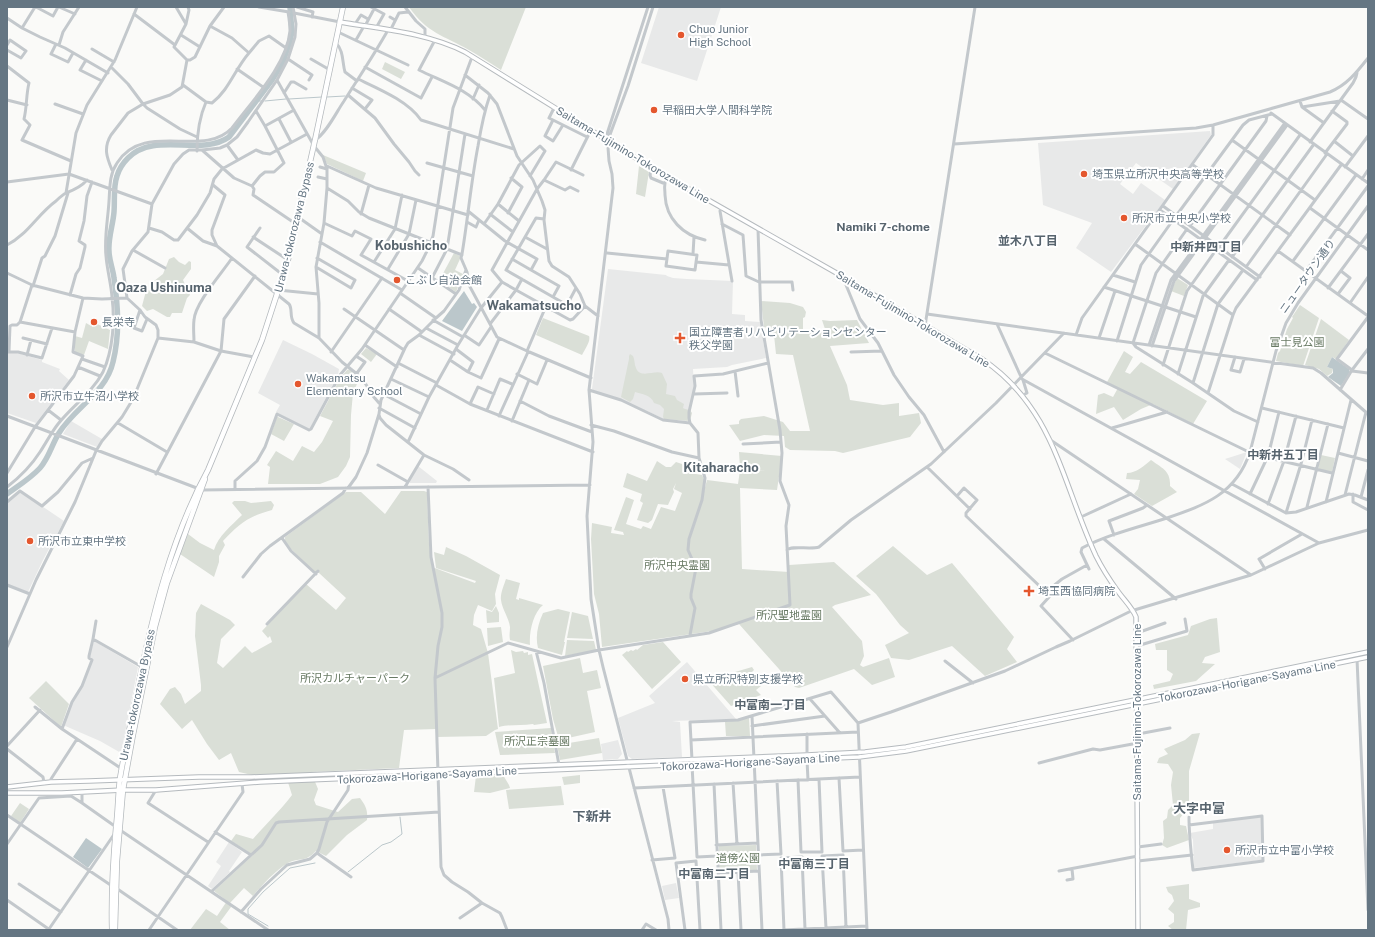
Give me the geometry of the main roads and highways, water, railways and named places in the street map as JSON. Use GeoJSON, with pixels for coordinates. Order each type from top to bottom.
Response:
{"type":"FeatureCollection","features":[{"type":"Feature","properties":{"kind":"highway","name":"Urawa-tokorozawa Bypass"},"geometry":{"type":"LineString","coordinates":[[122,780],[155,627],[167,583],[200,490],[262,340],[288,260],[343,7]]}},
{"type":"Feature","properties":{"kind":"highway","name":"Urawa-tokorozawa Bypass"},"geometry":{"type":"LineString","coordinates":[[112,930],[117,830],[122,769],[142,668],[163,582],[176,544],[200,490]]}},
{"type":"Feature","properties":{"kind":"highway","name":"Urawa-tokorozawa Bypass"},"geometry":{"type":"LineString","coordinates":[[114,887],[116,930]]}},
{"type":"Feature","properties":{"kind":"main road","name":"Saitama-Fujimino-Tokorozawa Line"},"geometry":{"type":"LineString","coordinates":[[340,22],[425,37],[450,45],[472,57],[667,177],[847,279],[987,363],[1023,395],[1037,415],[1050,439],[1091,543],[1110,580],[1133,611],[1137,619],[1138,930]]}},
{"type":"Feature","properties":{"kind":"main road","name":"Tokorozawa-Horigane-Sayama Line"},"geometry":{"type":"LineString","coordinates":[[1137,701],[1368,652]]}},
{"type":"Feature","properties":{"kind":"main road","name":"Tokorozawa-Horigane-Sayama Line"},"geometry":{"type":"LineString","coordinates":[[7,787],[51,782],[199,777],[259,777],[859,754],[906,747],[1368,657]]}},
{"type":"Feature","properties":{"kind":"main road","name":"Tokorozawa-Horigane-Sayama Line"},"geometry":{"type":"LineString","coordinates":[[7,793],[42,794],[121,790],[156,790],[242,784],[692,765],[754,759]]}},
{"type":"Feature","properties":{"kind":"waterway"},"geometry":{"type":"LineString","coordinates":[[7,494],[29,479],[40,468],[46,460],[59,433],[73,415],[104,383],[113,362],[117,341],[118,320],[109,246],[114,212],[115,185],[121,166],[128,158],[139,150],[151,146],[205,145],[218,143],[229,137],[272,80],[283,62],[292,32],[290,7]]}},
{"type":"Feature","properties":{"kind":"waterway"},"geometry":{"type":"LineString","coordinates":[[327,97],[345,96]]}},
{"type":"Feature","properties":{"kind":"waterway"},"geometry":{"type":"LineString","coordinates":[[289,99],[322,97]]}},
{"type":"Feature","properties":{"kind":"waterway"},"geometry":{"type":"LineString","coordinates":[[265,101],[286,99]]}},
{"type":"Feature","properties":{"kind":"waterway"},"geometry":{"type":"LineString","coordinates":[[256,101],[262,101]]}},
{"type":"Feature","properties":{"kind":"waterway"},"geometry":{"type":"LineString","coordinates":[[348,872],[382,845],[391,842],[402,834],[400,817]]}},
{"type":"Feature","properties":{"kind":"waterway"},"geometry":{"type":"LineString","coordinates":[[268,926],[248,914],[248,909],[263,892],[290,868],[315,863]]}},
{"type":"Feature","properties":{"kind":"place","name":"Chuo Junior High School"},"geometry":{"type":"Point","coordinates":[681,35]}},
{"type":"Feature","properties":{"kind":"place","name":"早稲田大学人間科学院"},"geometry":{"type":"Point","coordinates":[654,110]}},
{"type":"Feature","properties":{"kind":"place","name":"埼玉県立所沢中央高等学校"},"geometry":{"type":"Point","coordinates":[1084,174]}},
{"type":"Feature","properties":{"kind":"place","name":"所沢市立中央小学校"},"geometry":{"type":"Point","coordinates":[1124,218]}},
{"type":"Feature","properties":{"kind":"place","name":"こぶし自治会館"},"geometry":{"type":"Point","coordinates":[397,280]}},
{"type":"Feature","properties":{"kind":"place","name":"長栄寺"},"geometry":{"type":"Point","coordinates":[94,322]}},
{"type":"Feature","properties":{"kind":"place","name":"国立障害者リハビリテーションセンター 秩父学園"},"geometry":{"type":"Point","coordinates":[680,338]}},
{"type":"Feature","properties":{"kind":"place","name":"Wakamatsu Elementary School"},"geometry":{"type":"Point","coordinates":[298,384]}},
{"type":"Feature","properties":{"kind":"place","name":"所沢市立牛沼小学校"},"geometry":{"type":"Point","coordinates":[32,396]}},
{"type":"Feature","properties":{"kind":"place","name":"所沢市立東中学校"},"geometry":{"type":"Point","coordinates":[30,541]}},
{"type":"Feature","properties":{"kind":"place","name":"埼玉西協同病院"},"geometry":{"type":"Point","coordinates":[1029,591]}},
{"type":"Feature","properties":{"kind":"place","name":"県立所沢特別支援学校"},"geometry":{"type":"Point","coordinates":[685,679]}},
{"type":"Feature","properties":{"kind":"place","name":"所沢市立中富小学校"},"geometry":{"type":"Point","coordinates":[1227,850]}},
{"type":"Feature","properties":{"kind":"district","name":"Namiki 7-chome"},"geometry":{"type":"Point","coordinates":[883,227]}},
{"type":"Feature","properties":{"kind":"district","name":"並木八丁目"},"geometry":{"type":"Point","coordinates":[1028,241]}},
{"type":"Feature","properties":{"kind":"district","name":"Kobushicho"},"geometry":{"type":"Point","coordinates":[411,245]}},
{"type":"Feature","properties":{"kind":"district","name":"中新井四丁目"},"geometry":{"type":"Point","coordinates":[1206,247]}},
{"type":"Feature","properties":{"kind":"district","name":"Oaza Ushinuma"},"geometry":{"type":"Point","coordinates":[164,287]}},
{"type":"Feature","properties":{"kind":"district","name":"Wakamatsucho"},"geometry":{"type":"Point","coordinates":[534,305]}},
{"type":"Feature","properties":{"kind":"district","name":"中新井五丁目"},"geometry":{"type":"Point","coordinates":[1283,455]}},
{"type":"Feature","properties":{"kind":"district","name":"Kitaharacho"},"geometry":{"type":"Point","coordinates":[721,467]}},
{"type":"Feature","properties":{"kind":"district","name":"中富南一丁目"},"geometry":{"type":"Point","coordinates":[770,705]}},
{"type":"Feature","properties":{"kind":"district","name":"大字中富"},"geometry":{"type":"Point","coordinates":[1199,808]}},
{"type":"Feature","properties":{"kind":"district","name":"下新井"},"geometry":{"type":"Point","coordinates":[592,816]}},
{"type":"Feature","properties":{"kind":"district","name":"中富南三丁目"},"geometry":{"type":"Point","coordinates":[814,864]}},
{"type":"Feature","properties":{"kind":"district","name":"中富南二丁目"},"geometry":{"type":"Point","coordinates":[714,874]}},
{"type":"Feature","properties":{"kind":"park label","name":"富士見公園"},"geometry":{"type":"Point","coordinates":[1297,342]}},
{"type":"Feature","properties":{"kind":"park label","name":"所沢中央霊園"},"geometry":{"type":"Point","coordinates":[677,565]}},
{"type":"Feature","properties":{"kind":"park label","name":"所沢聖地霊園"},"geometry":{"type":"Point","coordinates":[789,615]}},
{"type":"Feature","properties":{"kind":"park label","name":"所沢カルチャーパーク"},"geometry":{"type":"Point","coordinates":[355,678]}},
{"type":"Feature","properties":{"kind":"park label","name":"所沢正宗墓園"},"geometry":{"type":"Point","coordinates":[537,741]}},
{"type":"Feature","properties":{"kind":"park label","name":"道傍公園"},"geometry":{"type":"Point","coordinates":[738,858]}}]}
